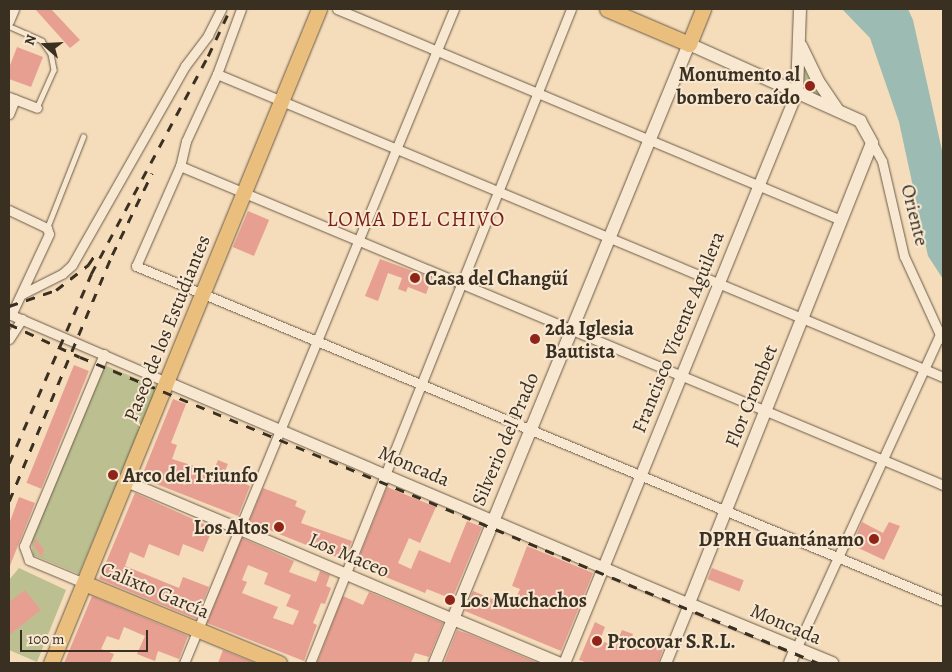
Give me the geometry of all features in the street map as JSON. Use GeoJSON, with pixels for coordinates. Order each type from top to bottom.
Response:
{"type":"FeatureCollection","features":[{"type":"Feature","properties":{"kind":"main road","name":"Paseo de los Estudiantes"},"geometry":{"type":"LineString","coordinates":[[51,663],[319,9]]}},
{"type":"Feature","properties":{"kind":"main road","name":"Oriente"},"geometry":{"type":"LineString","coordinates":[[607,9],[860,121],[872,143]]}},
{"type":"Feature","properties":{"kind":"main road","name":"Silverio del Prado"},"geometry":{"type":"LineString","coordinates":[[435,663],[703,9]]}},
{"type":"Feature","properties":{"kind":"main road","name":"Francisco Vicente Aguilera"},"geometry":{"type":"LineString","coordinates":[[797,92],[800,44],[799,10]]}},
{"type":"Feature","properties":{"kind":"main road"},"geometry":{"type":"LineString","coordinates":[[800,44],[818,81],[837,110]]}},
{"type":"Feature","properties":{"kind":"main road","name":"Flor Crombet"},"geometry":{"type":"LineString","coordinates":[[689,604],[872,143]]}},
{"type":"Feature","properties":{"kind":"main road","name":"Calixto García"},"geometry":{"type":"LineString","coordinates":[[84,583],[279,663]]}},
{"type":"Feature","properties":{"kind":"main road","name":"Moncada"},"geometry":{"type":"LineString","coordinates":[[689,604],[832,663]]}},
{"type":"Feature","properties":{"kind":"main road","name":"Los Maceo"},"geometry":{"type":"LineString","coordinates":[[454,619],[558,663]]}},
{"type":"Feature","properties":{"kind":"main road"},"geometry":{"type":"LineString","coordinates":[[790,663],[796,649]]}},
{"type":"Feature","properties":{"kind":"street"},"geometry":{"type":"LineString","coordinates":[[9,21],[14,9]]}},
{"type":"Feature","properties":{"kind":"street"},"geometry":{"type":"LineString","coordinates":[[22,294],[62,274],[72,264],[185,66],[208,35],[221,9]]}},
{"type":"Feature","properties":{"kind":"street"},"geometry":{"type":"LineString","coordinates":[[241,9],[217,74],[202,101],[180,166],[136,266],[943,601]]}},
{"type":"Feature","properties":{"kind":"street"},"geometry":{"type":"LineString","coordinates":[[337,9],[841,220]]}},
{"type":"Feature","properties":{"kind":"street"},"geometry":{"type":"LineString","coordinates":[[184,663],[357,239],[454,9]]}},
{"type":"Feature","properties":{"kind":"street"},"geometry":{"type":"LineString","coordinates":[[310,663],[571,9]]}},
{"type":"Feature","properties":{"kind":"street"},"geometry":{"type":"LineString","coordinates":[[217,74],[943,377]]}},
{"type":"Feature","properties":{"kind":"street","name":"Francisco Vicente Aguilera"},"geometry":{"type":"LineString","coordinates":[[564,663],[797,92]]}},
{"type":"Feature","properties":{"kind":"street"},"geometry":{"type":"LineString","coordinates":[[9,114],[12,98],[37,108]]}},
{"type":"Feature","properties":{"kind":"street","name":"Oriente"},"geometry":{"type":"LineString","coordinates":[[872,143],[882,161],[904,256],[942,339]]}},
{"type":"Feature","properties":{"kind":"street"},"geometry":{"type":"LineString","coordinates":[[180,166],[357,239],[765,413],[943,485]]}},
{"type":"Feature","properties":{"kind":"street"},"geometry":{"type":"LineString","coordinates":[[9,210],[47,228],[48,239],[22,294],[10,314]]}},
{"type":"Feature","properties":{"kind":"street","name":"Moncada"},"geometry":{"type":"LineString","coordinates":[[10,314],[689,604]]}},
{"type":"Feature","properties":{"kind":"street"},"geometry":{"type":"LineString","coordinates":[[9,339],[22,319]]}},
{"type":"Feature","properties":{"kind":"street"},"geometry":{"type":"LineString","coordinates":[[796,649],[925,370],[942,339]]}},
{"type":"Feature","properties":{"kind":"street","name":"Calixto García"},"geometry":{"type":"LineString","coordinates":[[84,583],[29,560],[24,546],[104,354]]}},
{"type":"Feature","properties":{"kind":"street","name":"Los Maceo"},"geometry":{"type":"LineString","coordinates":[[126,481],[454,619]]}},
{"type":"Feature","properties":{"kind":"street","name":"Flor Crombet"},"geometry":{"type":"LineString","coordinates":[[666,663],[689,604]]}},
{"type":"Feature","properties":{"kind":"lane"},"geometry":{"type":"LineString","coordinates":[[9,26],[42,41],[51,54],[54,70],[37,108]]}},
{"type":"Feature","properties":{"kind":"lane"},"geometry":{"type":"LineString","coordinates":[[47,228],[83,137]]}},
{"type":"Feature","properties":{"kind":"green space"},"geometry":{"type":"Polygon","coordinates":[[[804,70],[823,98],[802,89],[804,70]]]}},
{"type":"Feature","properties":{"kind":"green space"},"geometry":{"type":"Polygon","coordinates":[[[104,365],[157,387],[79,574],[33,555],[31,538],[104,365]]]}},
{"type":"Feature","properties":{"kind":"green space"},"geometry":{"type":"Polygon","coordinates":[[[19,568],[66,590],[37,662],[9,650],[9,580],[19,568]]]}},
{"type":"Feature","properties":{"kind":"water"},"geometry":{"type":"Polygon","coordinates":[[[842,9],[908,9],[913,20],[943,155],[943,279],[928,256],[899,122],[870,38],[842,9]]]}},
{"type":"Feature","properties":{"kind":"building"},"geometry":{"type":"Polygon","coordinates":[[[35,9],[51,9],[80,40],[70,48],[35,9]]]}},
{"type":"Feature","properties":{"kind":"building"},"geometry":{"type":"Polygon","coordinates":[[[17,47],[43,57],[31,87],[9,79],[9,68],[17,47]]]}},
{"type":"Feature","properties":{"kind":"building"},"geometry":{"type":"Polygon","coordinates":[[[248,211],[269,220],[254,256],[233,247],[248,211]]]}},
{"type":"Feature","properties":{"kind":"building"},"geometry":{"type":"Polygon","coordinates":[[[380,259],[432,278],[426,294],[408,287],[406,292],[398,289],[402,278],[388,273],[378,301],[365,296],[380,259]]]}},
{"type":"Feature","properties":{"kind":"building"},"geometry":{"type":"Polygon","coordinates":[[[74,365],[89,371],[41,489],[26,483],[74,365]]]}},
{"type":"Feature","properties":{"kind":"building"},"geometry":{"type":"Polygon","coordinates":[[[173,399],[186,404],[171,443],[177,445],[172,459],[213,472],[218,460],[228,464],[223,475],[250,486],[238,516],[141,478],[173,399]]]}},
{"type":"Feature","properties":{"kind":"building"},"geometry":{"type":"Polygon","coordinates":[[[387,487],[436,507],[420,543],[409,538],[398,563],[411,569],[419,550],[450,563],[467,521],[482,527],[452,599],[427,589],[425,593],[356,565],[387,487]]]}},
{"type":"Feature","properties":{"kind":"building"},"geometry":{"type":"Polygon","coordinates":[[[263,488],[297,501],[295,506],[306,511],[301,523],[352,541],[344,560],[249,522],[263,488]]]}},
{"type":"Feature","properties":{"kind":"building"},"geometry":{"type":"Polygon","coordinates":[[[135,493],[213,528],[203,552],[183,544],[179,556],[149,544],[144,558],[130,552],[125,566],[179,588],[183,577],[209,587],[196,619],[99,579],[135,493]]]}},
{"type":"Feature","properties":{"kind":"building"},"geometry":{"type":"Polygon","coordinates":[[[19,497],[35,503],[9,568],[9,524],[19,497]]]}},
{"type":"Feature","properties":{"kind":"building","name":"DPRH Guantánamo"},"geometry":{"type":"Polygon","coordinates":[[[862,522],[883,533],[889,522],[900,526],[884,560],[852,545],[862,522]]]}},
{"type":"Feature","properties":{"kind":"building"},"geometry":{"type":"Polygon","coordinates":[[[35,538],[44,550],[42,557],[34,547],[35,538]]]}},
{"type":"Feature","properties":{"kind":"building"},"geometry":{"type":"Polygon","coordinates":[[[242,538],[294,561],[289,572],[316,582],[320,571],[330,575],[326,586],[331,588],[325,604],[321,603],[313,623],[317,625],[304,661],[207,623],[242,538]],[[248,565],[242,580],[247,582],[242,593],[278,607],[273,618],[293,625],[299,611],[286,606],[291,595],[264,584],[268,573],[248,565]]]}},
{"type":"Feature","properties":{"kind":"building"},"geometry":{"type":"Polygon","coordinates":[[[527,546],[593,573],[561,651],[465,611],[473,591],[512,607],[520,589],[512,586],[527,546]]]}},
{"type":"Feature","properties":{"kind":"building"},"geometry":{"type":"Polygon","coordinates":[[[712,568],[744,580],[739,591],[708,579],[712,568]]]}},
{"type":"Feature","properties":{"kind":"building"},"geometry":{"type":"Polygon","coordinates":[[[25,590],[41,610],[9,635],[9,602],[25,590]]]}},
{"type":"Feature","properties":{"kind":"building"},"geometry":{"type":"Polygon","coordinates":[[[369,592],[443,623],[429,657],[415,653],[411,663],[317,663],[343,596],[363,605],[369,592]]]}},
{"type":"Feature","properties":{"kind":"building"},"geometry":{"type":"Polygon","coordinates":[[[92,596],[188,636],[179,659],[158,651],[155,661],[137,654],[145,636],[124,627],[119,640],[107,636],[101,649],[114,654],[110,663],[64,663],[92,596]]]}},
{"type":"Feature","properties":{"kind":"building"},"geometry":{"type":"Polygon","coordinates":[[[595,622],[605,627],[600,640],[615,647],[622,630],[633,634],[630,642],[646,649],[650,640],[664,646],[658,663],[588,663],[579,660],[595,622]]]}},
{"type":"Feature","properties":{"kind":"building"},"geometry":{"type":"Polygon","coordinates":[[[457,630],[471,635],[538,663],[444,663],[457,630]]]}},
{"type":"Feature","properties":{"kind":"building"},"geometry":{"type":"Polygon","coordinates":[[[223,650],[255,663],[218,663],[223,650]]]}},
{"type":"Feature","properties":{"kind":"railway"},"geometry":{"type":"LineString","coordinates":[[9,463],[91,274],[208,56],[230,9]]}},
{"type":"Feature","properties":{"kind":"railway"},"geometry":{"type":"LineString","coordinates":[[9,501],[112,255],[152,173]]}},
{"type":"Feature","properties":{"kind":"railway"},"geometry":{"type":"LineString","coordinates":[[9,306],[56,290],[88,265],[94,256]]}},
{"type":"Feature","properties":{"kind":"railway"},"geometry":{"type":"LineString","coordinates":[[9,324],[80,357],[818,663]]}},
{"type":"Feature","properties":{"kind":"place","name":"Monumento al bombero caído"},"geometry":{"type":"Point","coordinates":[810,86]}},
{"type":"Feature","properties":{"kind":"place","name":"Casa del Changüí"},"geometry":{"type":"Point","coordinates":[415,278]}},
{"type":"Feature","properties":{"kind":"place","name":"2da Iglesia Bautista"},"geometry":{"type":"Point","coordinates":[535,339]}},
{"type":"Feature","properties":{"kind":"place","name":"Arco del Triunfo"},"geometry":{"type":"Point","coordinates":[113,475]}},
{"type":"Feature","properties":{"kind":"place","name":"Los Altos"},"geometry":{"type":"Point","coordinates":[279,527]}},
{"type":"Feature","properties":{"kind":"place","name":"DPRH Guantánamo"},"geometry":{"type":"Point","coordinates":[874,539]}},
{"type":"Feature","properties":{"kind":"place","name":"Los Muchachos"},"geometry":{"type":"Point","coordinates":[450,600]}},
{"type":"Feature","properties":{"kind":"place","name":"Procovar S.R.L."},"geometry":{"type":"Point","coordinates":[597,641]}},
{"type":"Feature","properties":{"kind":"district","name":"LOMA DEL CHIVO"},"geometry":{"type":"Point","coordinates":[416,219]}}]}
